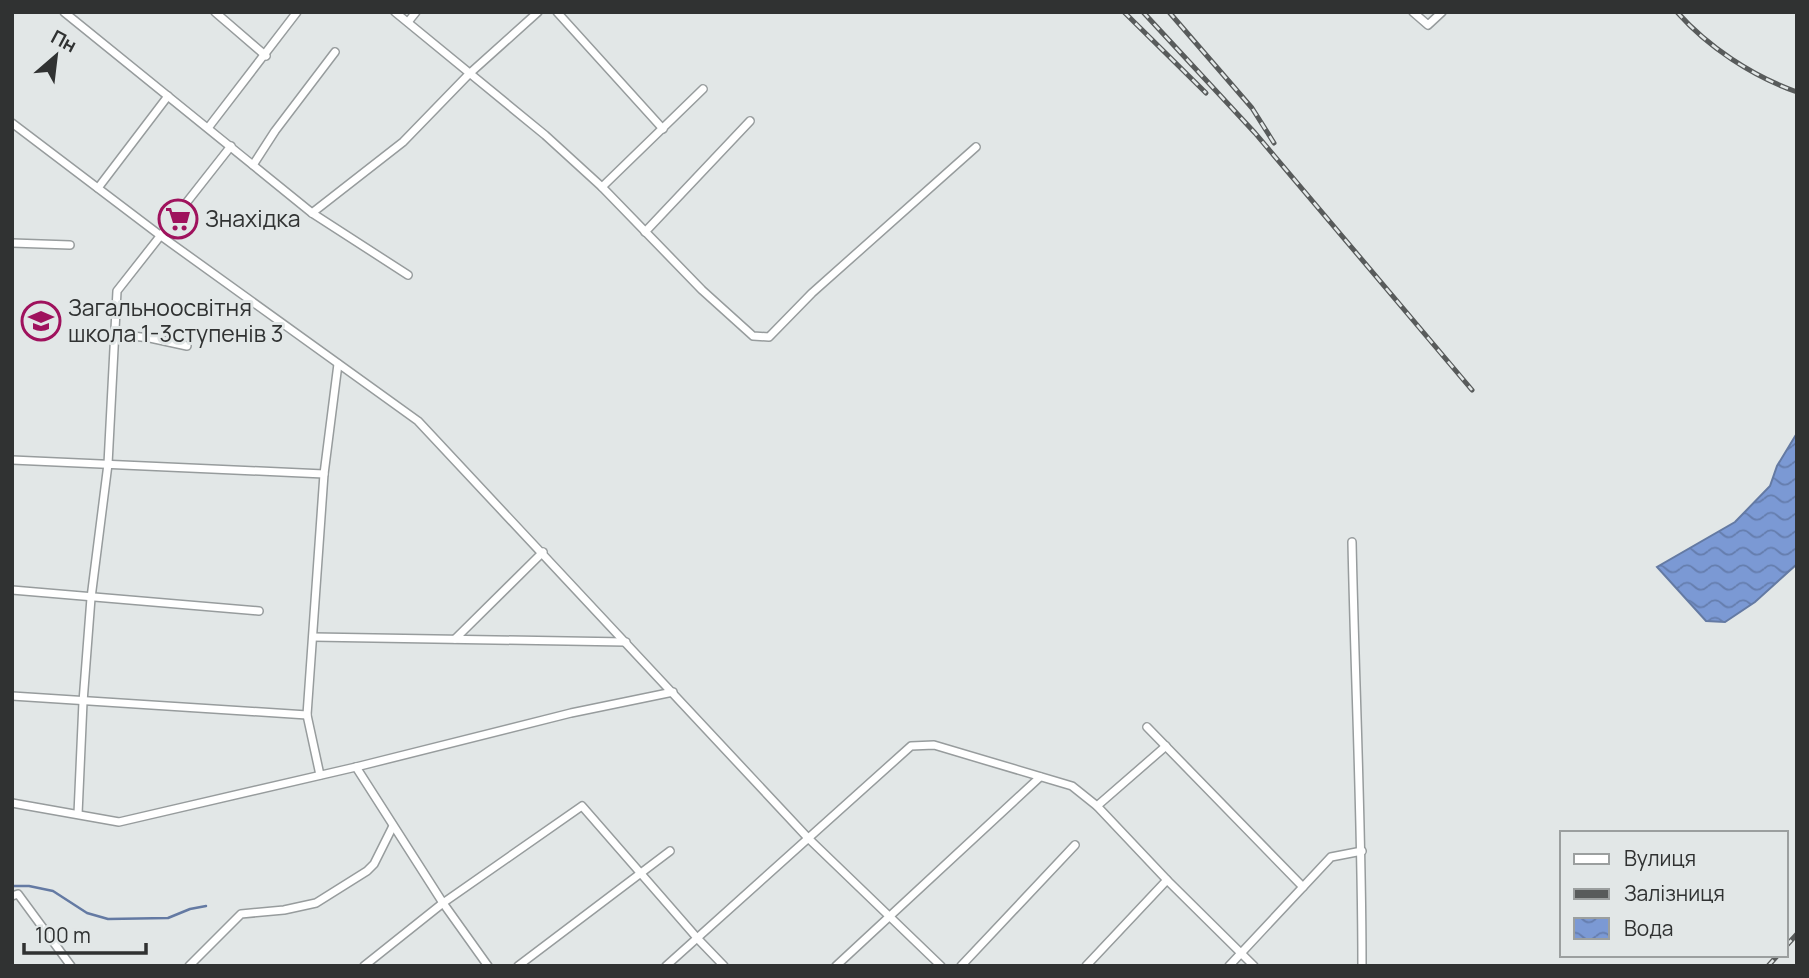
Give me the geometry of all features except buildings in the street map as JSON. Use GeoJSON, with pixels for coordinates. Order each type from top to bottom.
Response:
{"type":"FeatureCollection","features":[{"type":"Feature","properties":{"kind":"street"},"geometry":{"type":"LineString","coordinates":[[64,12],[312,214],[408,275]]}},
{"type":"Feature","properties":{"kind":"street"},"geometry":{"type":"LineString","coordinates":[[215,12],[266,56]]}},
{"type":"Feature","properties":{"kind":"street"},"geometry":{"type":"LineString","coordinates":[[208,128],[298,12]]}},
{"type":"Feature","properties":{"kind":"street"},"geometry":{"type":"LineString","coordinates":[[395,12],[545,135],[602,187],[702,290],[753,336],[769,337],[812,293],[976,147]]}},
{"type":"Feature","properties":{"kind":"street"},"geometry":{"type":"LineString","coordinates":[[408,22],[416,12]]}},
{"type":"Feature","properties":{"kind":"street"},"geometry":{"type":"LineString","coordinates":[[312,214],[403,142],[470,74],[538,12]]}},
{"type":"Feature","properties":{"kind":"street"},"geometry":{"type":"LineString","coordinates":[[557,12],[663,129]]}},
{"type":"Feature","properties":{"kind":"street"},"geometry":{"type":"LineString","coordinates":[[1413,12],[1428,25],[1442,12]]}},
{"type":"Feature","properties":{"kind":"street"},"geometry":{"type":"LineString","coordinates":[[253,165],[275,131],[335,52]]}},
{"type":"Feature","properties":{"kind":"street"},"geometry":{"type":"LineString","coordinates":[[602,187],[703,89]]}},
{"type":"Feature","properties":{"kind":"street"},"geometry":{"type":"LineString","coordinates":[[98,188],[168,96]]}},
{"type":"Feature","properties":{"kind":"street"},"geometry":{"type":"LineString","coordinates":[[645,232],[750,121]]}},
{"type":"Feature","properties":{"kind":"street"},"geometry":{"type":"LineString","coordinates":[[12,123],[161,236],[418,421],[808,838],[941,966]]}},
{"type":"Feature","properties":{"kind":"street"},"geometry":{"type":"LineString","coordinates":[[78,814],[83,702],[108,464],[117,291],[231,146]]}},
{"type":"Feature","properties":{"kind":"street"},"geometry":{"type":"LineString","coordinates":[[12,243],[70,245]]}},
{"type":"Feature","properties":{"kind":"street"},"geometry":{"type":"LineString","coordinates":[[114,334],[187,346]]}},
{"type":"Feature","properties":{"kind":"street"},"geometry":{"type":"LineString","coordinates":[[320,775],[307,715],[324,474],[338,364]]}},
{"type":"Feature","properties":{"kind":"street"},"geometry":{"type":"LineString","coordinates":[[12,460],[324,474]]}},
{"type":"Feature","properties":{"kind":"street"},"geometry":{"type":"LineString","coordinates":[[1352,542],[1355,705],[1362,851],[1362,966]]}},
{"type":"Feature","properties":{"kind":"street"},"geometry":{"type":"LineString","coordinates":[[455,639],[543,552]]}},
{"type":"Feature","properties":{"kind":"street"},"geometry":{"type":"LineString","coordinates":[[12,590],[259,611]]}},
{"type":"Feature","properties":{"kind":"street"},"geometry":{"type":"LineString","coordinates":[[313,637],[626,642]]}},
{"type":"Feature","properties":{"kind":"street"},"geometry":{"type":"LineString","coordinates":[[12,803],[119,822],[571,713],[673,692]]}},
{"type":"Feature","properties":{"kind":"street"},"geometry":{"type":"LineString","coordinates":[[12,696],[307,715]]}},
{"type":"Feature","properties":{"kind":"street"},"geometry":{"type":"LineString","coordinates":[[1147,727],[1303,887]]}},
{"type":"Feature","properties":{"kind":"street"},"geometry":{"type":"LineString","coordinates":[[666,966],[911,746],[934,745],[1072,786],[1097,806],[1254,966]]}},
{"type":"Feature","properties":{"kind":"street"},"geometry":{"type":"LineString","coordinates":[[1097,806],[1166,746]]}},
{"type":"Feature","properties":{"kind":"street"},"geometry":{"type":"LineString","coordinates":[[356,767],[443,904],[488,966]]}},
{"type":"Feature","properties":{"kind":"street"},"geometry":{"type":"LineString","coordinates":[[836,966],[1040,777]]}},
{"type":"Feature","properties":{"kind":"street"},"geometry":{"type":"LineString","coordinates":[[364,966],[443,904],[582,806],[724,966]]}},
{"type":"Feature","properties":{"kind":"street"},"geometry":{"type":"LineString","coordinates":[[189,966],[241,914],[284,910],[316,903],[367,870],[374,864],[394,826]]}},
{"type":"Feature","properties":{"kind":"street"},"geometry":{"type":"LineString","coordinates":[[961,966],[1075,845]]}},
{"type":"Feature","properties":{"kind":"street"},"geometry":{"type":"LineString","coordinates":[[518,966],[670,851]]}},
{"type":"Feature","properties":{"kind":"street"},"geometry":{"type":"LineString","coordinates":[[1229,966],[1331,857],[1362,851]]}},
{"type":"Feature","properties":{"kind":"street"},"geometry":{"type":"LineString","coordinates":[[1086,966],[1167,880]]}},
{"type":"Feature","properties":{"kind":"street"},"geometry":{"type":"LineString","coordinates":[[12,896],[18,894],[71,966]]}},
{"type":"Feature","properties":{"kind":"water"},"geometry":{"type":"Polygon","coordinates":[[[1797,433],[1797,564],[1755,602],[1725,622],[1706,621],[1657,567],[1735,522],[1770,486],[1777,466],[1797,433]]]}},
{"type":"Feature","properties":{"kind":"waterway"},"geometry":{"type":"LineString","coordinates":[[12,886],[53,891],[87,913],[108,919],[168,918],[206,906]]}},
{"type":"Feature","properties":{"kind":"railway"},"geometry":{"type":"LineString","coordinates":[[1124,12],[1206,93]]}},
{"type":"Feature","properties":{"kind":"railway"},"geometry":{"type":"LineString","coordinates":[[1143,12],[1255,133],[1472,390]]}},
{"type":"Feature","properties":{"kind":"railway"},"geometry":{"type":"LineString","coordinates":[[1169,12],[1252,108],[1274,143]]}},
{"type":"Feature","properties":{"kind":"railway"},"geometry":{"type":"LineString","coordinates":[[1677,12],[1702,37],[1732,59],[1764,78],[1797,92]]}},
{"type":"Feature","properties":{"kind":"railway"},"geometry":{"type":"LineString","coordinates":[[1788,944],[1797,934]]}},
{"type":"Feature","properties":{"kind":"railway"},"geometry":{"type":"LineString","coordinates":[[1768,966],[1776,957]]}},
{"type":"Feature","properties":{"kind":"place","name":"Знахідка"},"geometry":{"type":"Point","coordinates":[178,219]}},
{"type":"Feature","properties":{"kind":"place","name":"Загальноосвiтня школа 1-3ступенiв 3"},"geometry":{"type":"Point","coordinates":[41,321]}}]}
